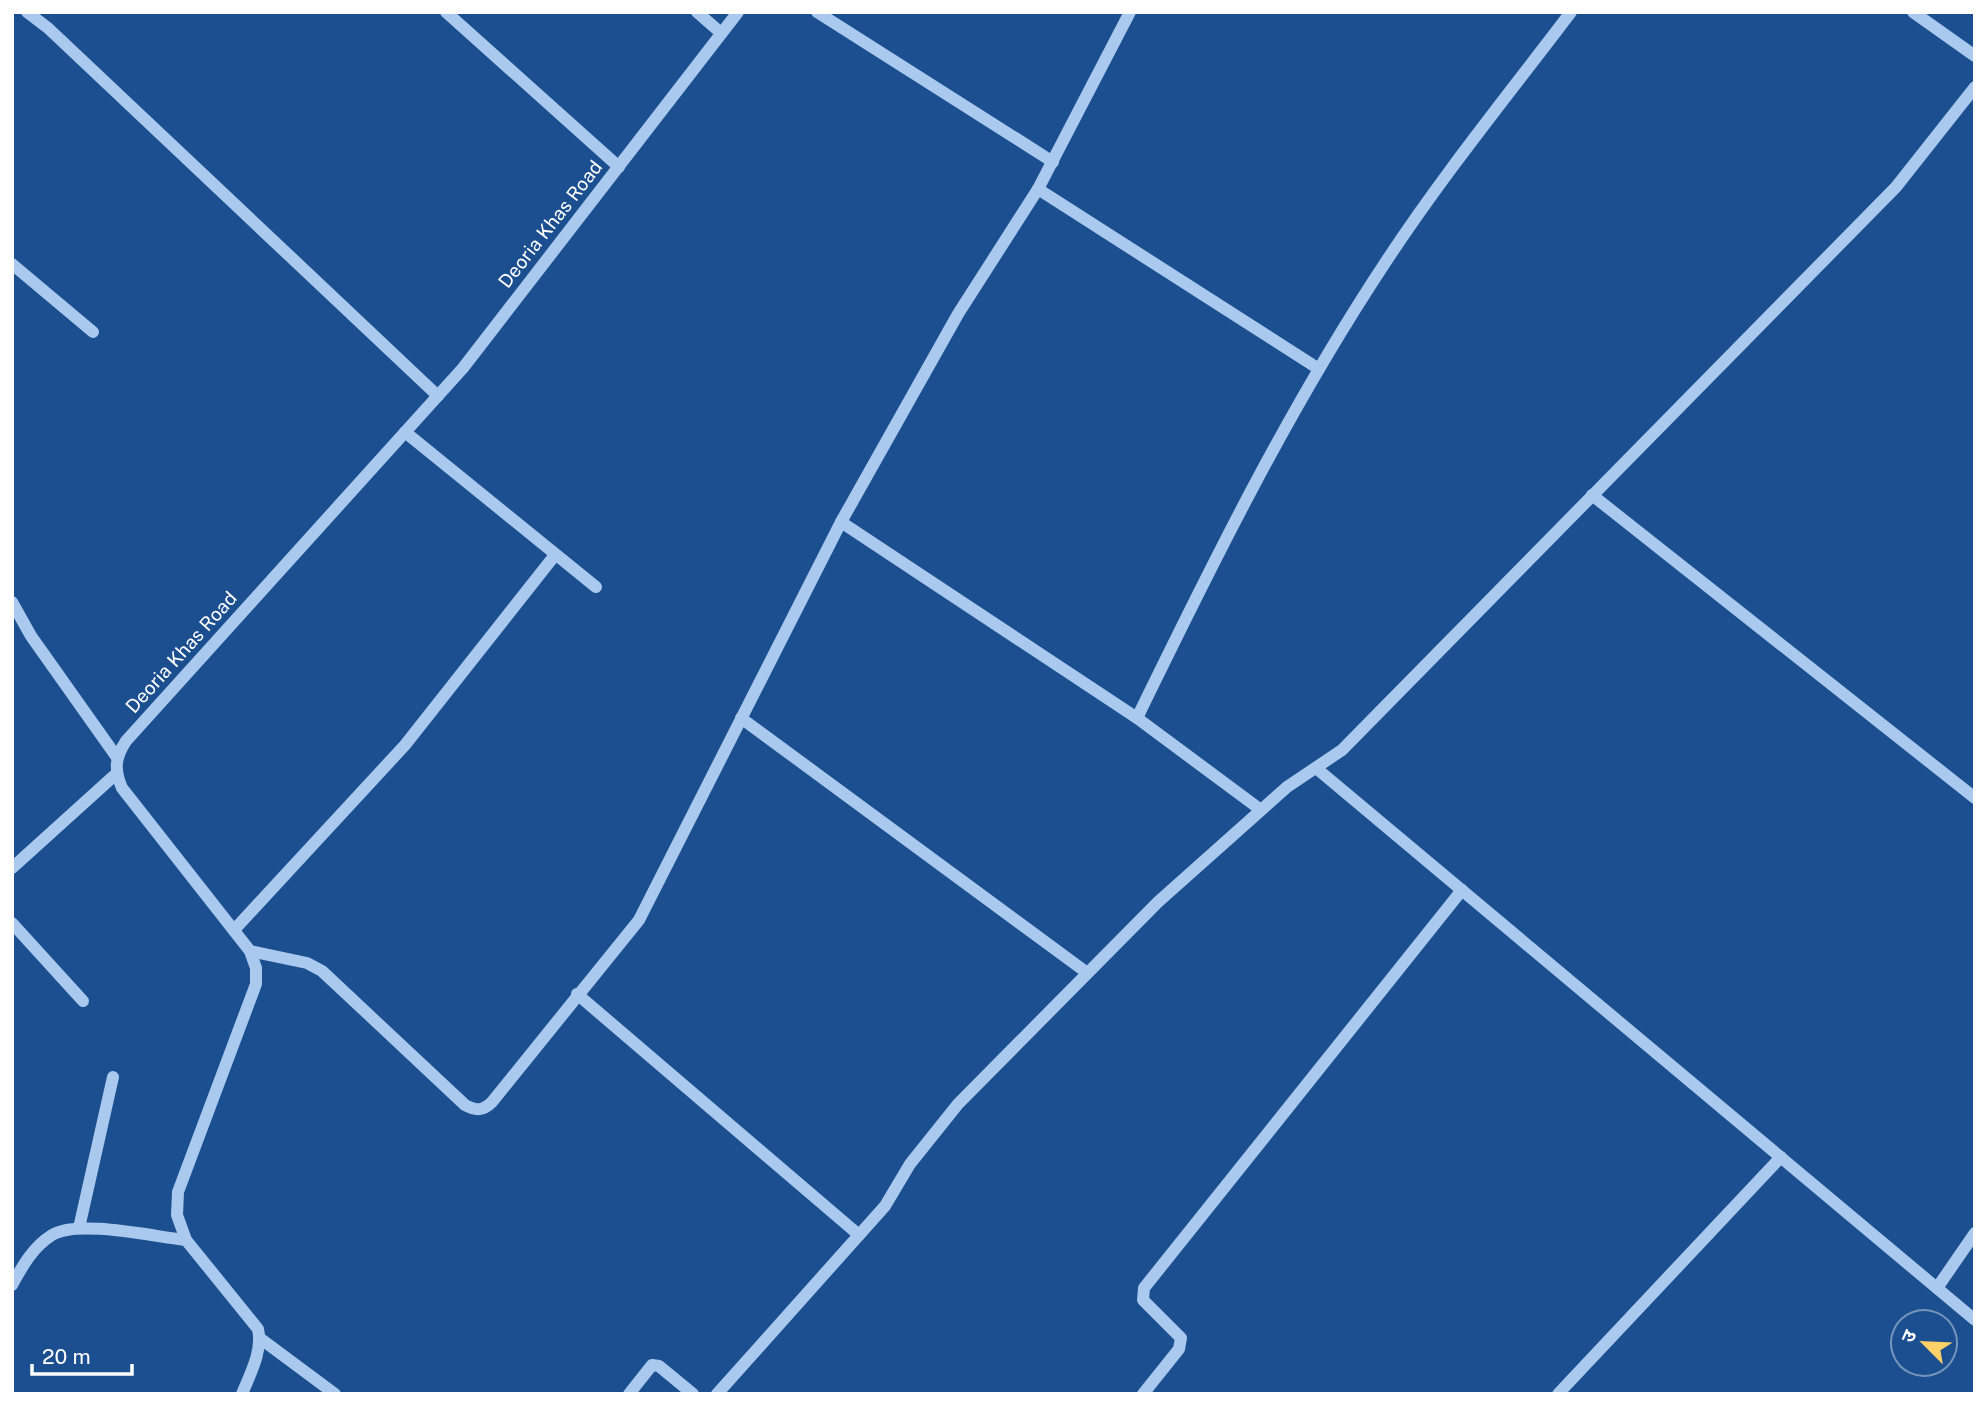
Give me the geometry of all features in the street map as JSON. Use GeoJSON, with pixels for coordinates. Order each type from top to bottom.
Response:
{"type":"FeatureCollection","features":[{"type":"Feature","properties":{"kind":"street"},"geometry":{"type":"LineString","coordinates":[[27,12],[68,47],[438,396]]}},
{"type":"Feature","properties":{"kind":"street"},"geometry":{"type":"LineString","coordinates":[[446,12],[619,167]]}},
{"type":"Feature","properties":{"kind":"street"},"geometry":{"type":"LineString","coordinates":[[697,12],[721,33]]}},
{"type":"Feature","properties":{"kind":"street","name":"Deoria Khas Road"},"geometry":{"type":"LineString","coordinates":[[116,756],[126,741],[463,368],[738,12]]}},
{"type":"Feature","properties":{"kind":"street"},"geometry":{"type":"LineString","coordinates":[[817,12],[1053,162]]}},
{"type":"Feature","properties":{"kind":"street"},"geometry":{"type":"LineString","coordinates":[[250,951],[307,963],[322,971],[465,1105],[475,1110],[485,1109],[492,1102],[639,920],[841,522],[958,314],[1038,189],[1130,12]]}},
{"type":"Feature","properties":{"kind":"street"},"geometry":{"type":"LineString","coordinates":[[1137,718],[1237,512],[1318,369],[1385,262],[1571,12]]}},
{"type":"Feature","properties":{"kind":"street"},"geometry":{"type":"LineString","coordinates":[[1913,12],[1975,55]]}},
{"type":"Feature","properties":{"kind":"street"},"geometry":{"type":"LineString","coordinates":[[717,1394],[885,1206],[910,1164],[958,1104],[1158,902],[1287,787],[1342,750],[1896,187],[1975,88]]}},
{"type":"Feature","properties":{"kind":"street"},"geometry":{"type":"LineString","coordinates":[[1038,189],[1318,369]]}},
{"type":"Feature","properties":{"kind":"street"},"geometry":{"type":"LineString","coordinates":[[12,264],[93,332]]}},
{"type":"Feature","properties":{"kind":"street"},"geometry":{"type":"LineString","coordinates":[[405,432],[596,587]]}},
{"type":"Feature","properties":{"kind":"street"},"geometry":{"type":"LineString","coordinates":[[1592,495],[1975,797]]}},
{"type":"Feature","properties":{"kind":"street"},"geometry":{"type":"LineString","coordinates":[[841,522],[1137,718],[1261,810]]}},
{"type":"Feature","properties":{"kind":"street"},"geometry":{"type":"LineString","coordinates":[[234,930],[405,745],[555,555]]}},
{"type":"Feature","properties":{"kind":"street"},"geometry":{"type":"LineString","coordinates":[[12,602],[31,636],[116,756],[116,774],[122,788],[250,951],[256,968],[256,984],[178,1192],[177,1214],[186,1240],[254,1322],[261,1339],[335,1394]]}},
{"type":"Feature","properties":{"kind":"street"},"geometry":{"type":"LineString","coordinates":[[741,718],[1086,972]]}},
{"type":"Feature","properties":{"kind":"street"},"geometry":{"type":"LineString","coordinates":[[1316,768],[1975,1320]]}},
{"type":"Feature","properties":{"kind":"street"},"geometry":{"type":"LineString","coordinates":[[12,868],[116,774]]}},
{"type":"Feature","properties":{"kind":"street"},"geometry":{"type":"LineString","coordinates":[[1143,1394],[1179,1349],[1181,1338],[1143,1300],[1144,1287],[1462,890]]}},
{"type":"Feature","properties":{"kind":"street"},"geometry":{"type":"LineString","coordinates":[[12,923],[83,1002]]}},
{"type":"Feature","properties":{"kind":"street"},"geometry":{"type":"LineString","coordinates":[[577,994],[859,1235]]}},
{"type":"Feature","properties":{"kind":"street"},"geometry":{"type":"LineString","coordinates":[[79,1228],[113,1077]]}},
{"type":"Feature","properties":{"kind":"street"},"geometry":{"type":"LineString","coordinates":[[1562,1393],[1781,1157]]}},
{"type":"Feature","properties":{"kind":"street"},"geometry":{"type":"LineString","coordinates":[[12,1284],[25,1260],[38,1245],[55,1233],[79,1228],[186,1240]]}},
{"type":"Feature","properties":{"kind":"street"},"geometry":{"type":"LineString","coordinates":[[1937,1288],[1975,1233]]}},
{"type":"Feature","properties":{"kind":"street"},"geometry":{"type":"LineString","coordinates":[[242,1394],[261,1339]]}},
{"type":"Feature","properties":{"kind":"street"},"geometry":{"type":"LineString","coordinates":[[629,1394],[652,1365],[659,1366],[693,1394]]}}]}
